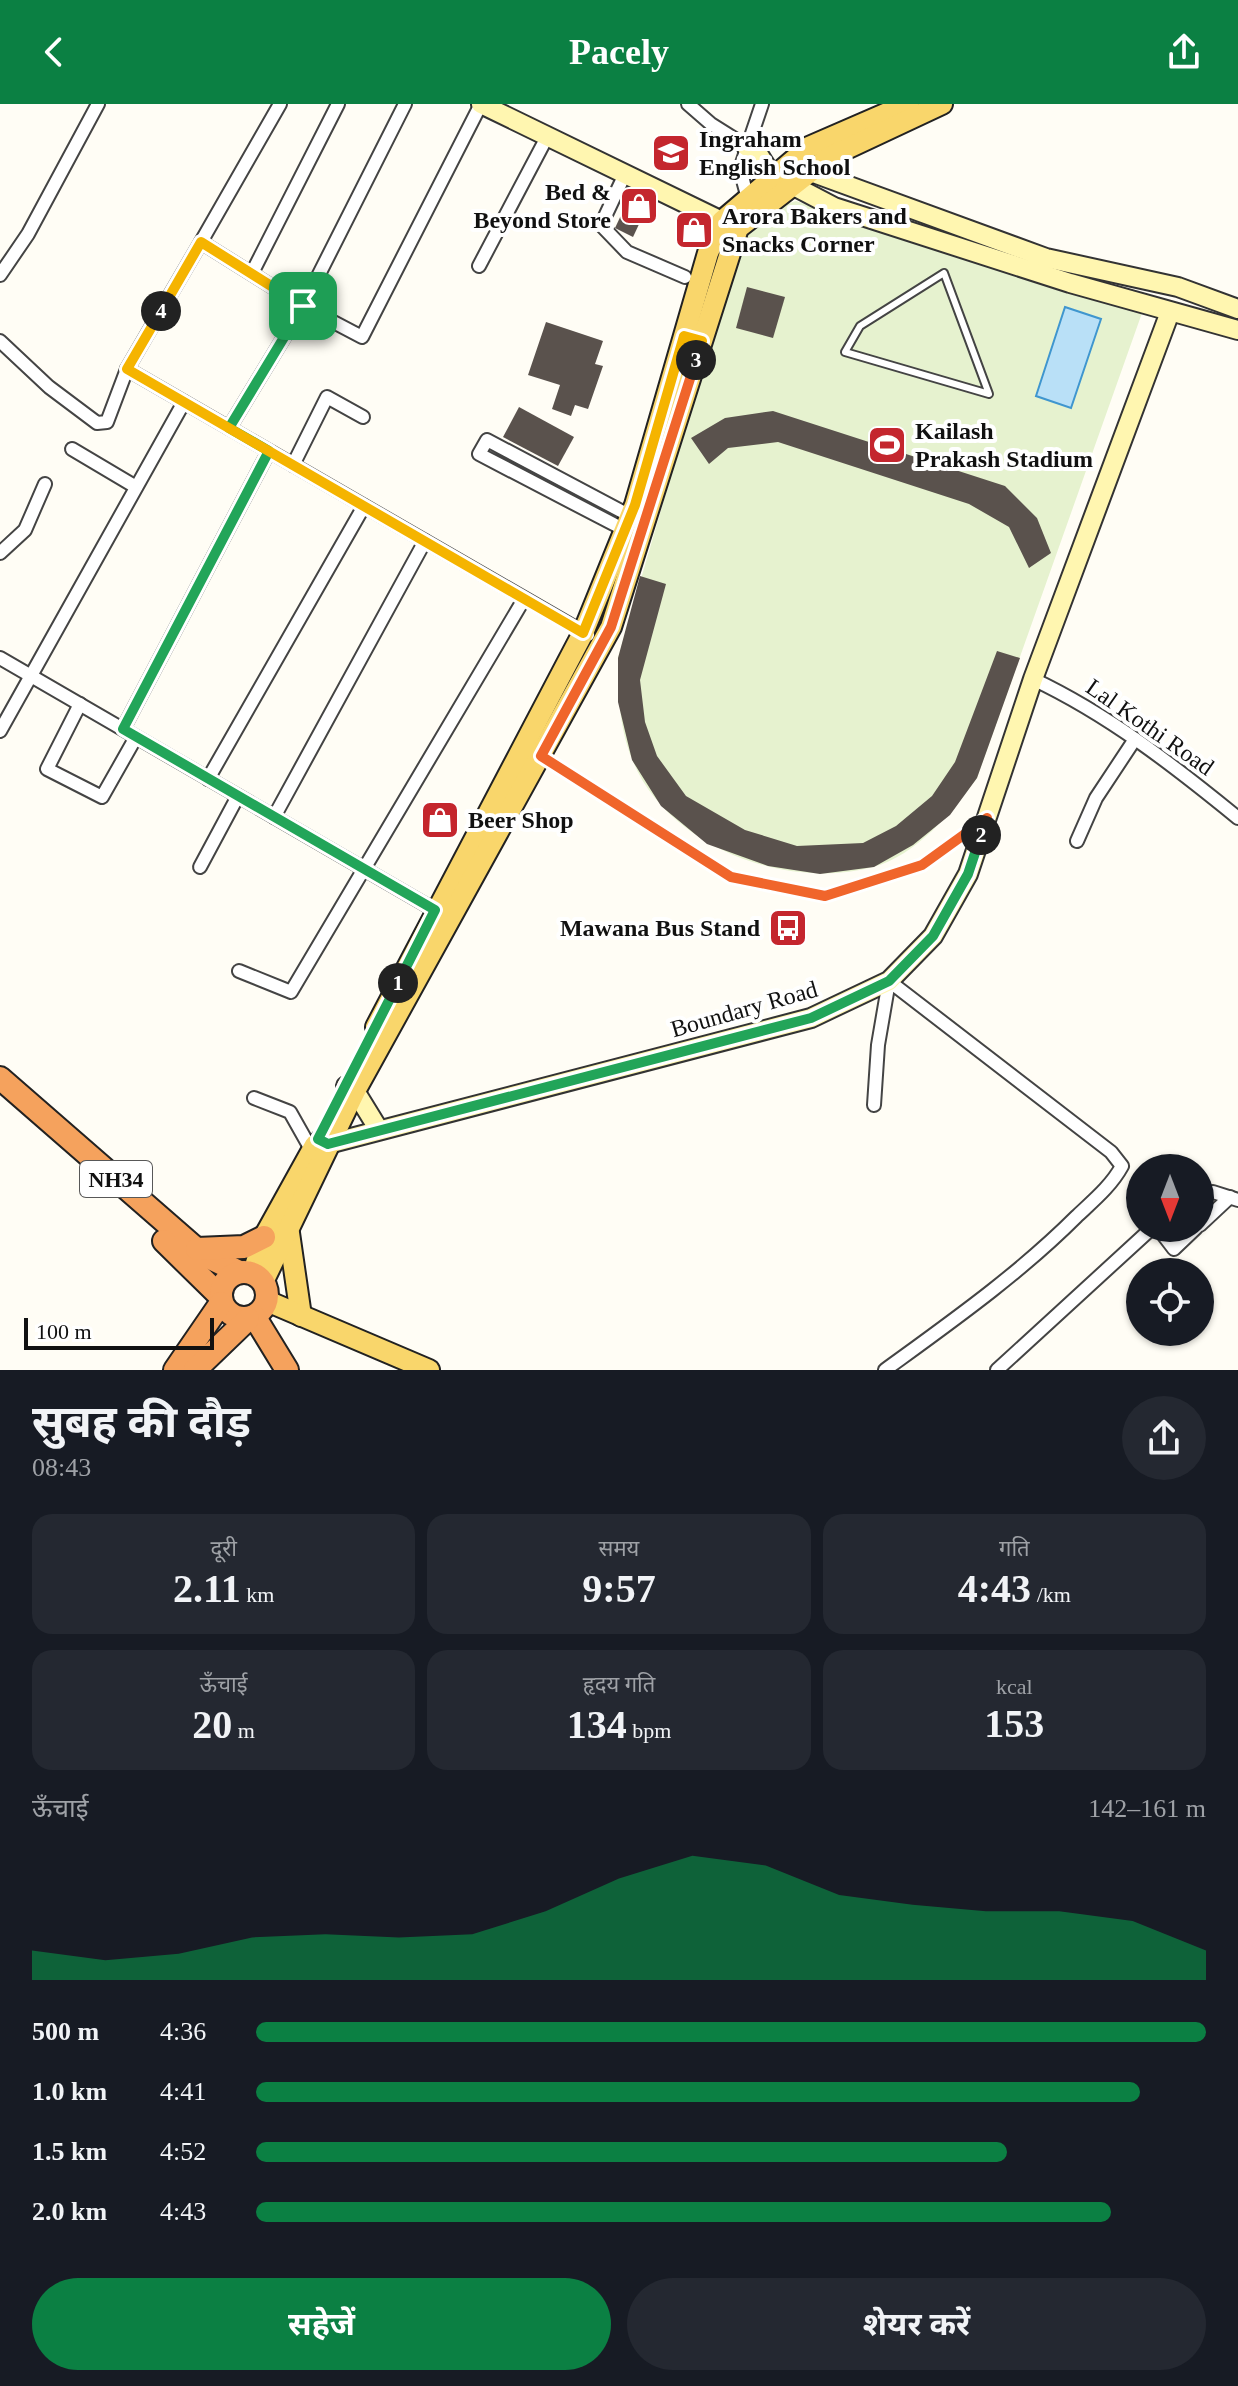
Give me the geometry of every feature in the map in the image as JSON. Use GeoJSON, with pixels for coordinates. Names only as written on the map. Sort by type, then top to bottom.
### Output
{"type":"FeatureCollection","features":[{"type":"Feature","properties":{"kind":"highway","name":"NH34"},"geometry":{"type":"LineString","coordinates":[[0,1084],[95,1170],[220,1300]]}},
{"type":"Feature","properties":{"kind":"highway","name":"NH34"},"geometry":{"type":"LineString","coordinates":[[95,1170],[254,1294]]}},
{"type":"Feature","properties":{"kind":"highway"},"geometry":{"type":"LineString","coordinates":[[197,1249],[244,1247],[264,1237]]}},
{"type":"Feature","properties":{"kind":"highway"},"geometry":{"type":"LineString","coordinates":[[175,1370],[220,1300],[223,1283],[254,1294],[287,1370]]}},
{"type":"Feature","properties":{"kind":"highway"},"geometry":{"type":"LineString","coordinates":[[220,1300],[229,1314],[254,1294]]}},
{"type":"Feature","properties":{"kind":"highway"},"geometry":{"type":"LineString","coordinates":[[195,1370],[254,1294]]}},
{"type":"Feature","properties":{"kind":"main road"},"geometry":{"type":"LineString","coordinates":[[730,225],[786,175],[809,147],[908,104]]}},
{"type":"Feature","properties":{"kind":"main road"},"geometry":{"type":"LineString","coordinates":[[443,915],[541,756],[604,641],[634,523],[693,338],[708,253],[748,199],[786,175],[810,172],[829,157],[942,104]]}},
{"type":"Feature","properties":{"kind":"main road"},"geometry":{"type":"LineString","coordinates":[[254,1294],[264,1237],[320,1144],[443,915],[523,745],[583,633],[634,523]]}},
{"type":"Feature","properties":{"kind":"main road"},"geometry":{"type":"LineString","coordinates":[[254,1294],[289,1233],[320,1144]]}},
{"type":"Feature","properties":{"kind":"main road"},"geometry":{"type":"LineString","coordinates":[[289,1233],[301,1316]]}},
{"type":"Feature","properties":{"kind":"main road"},"geometry":{"type":"LineString","coordinates":[[254,1294],[429,1370]]}},
{"type":"Feature","properties":{"kind":"street"},"geometry":{"type":"LineString","coordinates":[[0,275],[28,234],[98,104]]}},
{"type":"Feature","properties":{"kind":"street"},"geometry":{"type":"LineString","coordinates":[[0,341],[49,387],[97,423],[107,422],[127,369],[280,104]]}},
{"type":"Feature","properties":{"kind":"street"},"geometry":{"type":"LineString","coordinates":[[252,273],[338,104]]}},
{"type":"Feature","properties":{"kind":"street"},"geometry":{"type":"LineString","coordinates":[[229,428],[303,306],[405,104]]}},
{"type":"Feature","properties":{"kind":"street"},"geometry":{"type":"LineString","coordinates":[[201,242],[303,306],[362,337],[412,233],[481,104],[730,225]]}},
{"type":"Feature","properties":{"kind":"street"},"geometry":{"type":"LineString","coordinates":[[688,104],[711,124],[834,207],[1170,312],[1238,330]]}},
{"type":"Feature","properties":{"kind":"street"},"geometry":{"type":"LineString","coordinates":[[748,199],[740,169],[753,151],[762,104]]}},
{"type":"Feature","properties":{"kind":"street"},"geometry":{"type":"LineString","coordinates":[[479,266],[547,137]]}},
{"type":"Feature","properties":{"kind":"street"},"geometry":{"type":"LineString","coordinates":[[810,172],[1046,258],[1178,287],[1238,309]]}},
{"type":"Feature","properties":{"kind":"street"},"geometry":{"type":"LineString","coordinates":[[625,174],[601,225],[627,252],[685,277]]}},
{"type":"Feature","properties":{"kind":"street","name":"Boundary Road"},"geometry":{"type":"LineString","coordinates":[[320,1144],[811,1018],[889,981],[933,936],[968,874],[1033,679],[1170,312]]}},
{"type":"Feature","properties":{"kind":"street"},"geometry":{"type":"LineString","coordinates":[[127,369],[583,633],[604,641]]}},
{"type":"Feature","properties":{"kind":"street"},"geometry":{"type":"LineString","coordinates":[[293,465],[327,397],[363,417]]}},
{"type":"Feature","properties":{"kind":"street"},"geometry":{"type":"LineString","coordinates":[[0,731],[184,402]]}},
{"type":"Feature","properties":{"kind":"street"},"geometry":{"type":"LineString","coordinates":[[487,440],[634,523],[479,454],[487,440]]}},
{"type":"Feature","properties":{"kind":"street"},"geometry":{"type":"LineString","coordinates":[[72,449],[136,487]]}},
{"type":"Feature","properties":{"kind":"street"},"geometry":{"type":"LineString","coordinates":[[123,729],[269,451]]}},
{"type":"Feature","properties":{"kind":"street"},"geometry":{"type":"LineString","coordinates":[[0,553],[25,530],[45,484]]}},
{"type":"Feature","properties":{"kind":"street"},"geometry":{"type":"LineString","coordinates":[[208,779],[364,506]]}},
{"type":"Feature","properties":{"kind":"street"},"geometry":{"type":"LineString","coordinates":[[274,817],[425,541]]}},
{"type":"Feature","properties":{"kind":"street"},"geometry":{"type":"LineString","coordinates":[[239,971],[291,992],[524,599]]}},
{"type":"Feature","properties":{"kind":"street"},"geometry":{"type":"LineString","coordinates":[[0,658],[443,915]]}},
{"type":"Feature","properties":{"kind":"street","name":"Lal Kothi Road"},"geometry":{"type":"LineString","coordinates":[[1033,679],[1078,701],[1135,739],[1238,818]]}},
{"type":"Feature","properties":{"kind":"street"},"geometry":{"type":"LineString","coordinates":[[80,704],[47,769],[102,797],[136,737]]}},
{"type":"Feature","properties":{"kind":"street"},"geometry":{"type":"LineString","coordinates":[[1077,841],[1096,798],[1135,739]]}},
{"type":"Feature","properties":{"kind":"street"},"geometry":{"type":"LineString","coordinates":[[200,867],[238,796]]}},
{"type":"Feature","properties":{"kind":"street"},"geometry":{"type":"LineString","coordinates":[[874,1105],[878,1045],[889,981],[1111,1152],[1122,1166],[1114,1181],[1000,1285],[885,1370]]}},
{"type":"Feature","properties":{"kind":"street"},"geometry":{"type":"LineString","coordinates":[[350,1088],[379,1130]]}},
{"type":"Feature","properties":{"kind":"street"},"geometry":{"type":"LineString","coordinates":[[254,1098],[290,1112],[320,1144]]}},
{"type":"Feature","properties":{"kind":"street"},"geometry":{"type":"LineString","coordinates":[[1214,1192],[1234,1199]]}},
{"type":"Feature","properties":{"kind":"street"},"geometry":{"type":"LineString","coordinates":[[1214,1214],[1234,1199]]}},
{"type":"Feature","properties":{"kind":"street"},"geometry":{"type":"LineString","coordinates":[[997,1370],[1137,1242]]}},
{"type":"Feature","properties":{"kind":"lane"},"geometry":{"type":"LineString","coordinates":[[944,273],[954,300],[989,394],[845,352],[860,326],[944,273]]}},
{"type":"Feature","properties":{"kind":"lane"},"geometry":{"type":"LineString","coordinates":[[523,745],[731,877],[825,896],[922,865],[987,818]]}},
{"type":"Feature","properties":{"kind":"green space","name":"Kailash Prakash Stadium"},"geometry":{"type":"Polygon","coordinates":[[[796,201],[1142,313],[977,778],[932,831],[904,853],[873,867],[839,873],[803,872],[767,866],[733,855],[700,838],[672,816],[649,790],[632,759],[624,734],[619,696],[618,658],[740,238],[760,212],[796,201]]]}},
{"type":"Feature","properties":{"kind":"water"},"geometry":{"type":"Polygon","coordinates":[[[1065,307],[1101,319],[1071,408],[1036,396],[1065,307]]]}},
{"type":"Feature","properties":{"kind":"building"},"geometry":{"type":"Polygon","coordinates":[[[631,194],[649,203],[633,237],[615,228],[631,194]]]}},
{"type":"Feature","properties":{"kind":"building"},"geometry":{"type":"Polygon","coordinates":[[[690,226],[707,233],[701,246],[684,239],[690,226]]]}},
{"type":"Feature","properties":{"kind":"building"},"geometry":{"type":"Polygon","coordinates":[[[747,287],[785,297],[773,338],[736,328],[747,287]]]}},
{"type":"Feature","properties":{"kind":"building"},"geometry":{"type":"Polygon","coordinates":[[[546,322],[603,341],[595,364],[603,366],[588,409],[575,405],[571,416],[552,409],[560,385],[528,375],[546,322]]]}},
{"type":"Feature","properties":{"kind":"building"},"geometry":{"type":"Polygon","coordinates":[[[519,407],[574,437],[558,466],[503,437],[519,407]]]}},
{"type":"Feature","properties":{"kind":"building"},"geometry":{"type":"Polygon","coordinates":[[[773,411],[1005,486],[1037,518],[1051,553],[1029,568],[1009,527],[969,504],[778,442],[728,448],[709,464],[691,438],[725,418],[773,411]]]}},
{"type":"Feature","properties":{"kind":"building"},"geometry":{"type":"Polygon","coordinates":[[[640,576],[666,584],[640,680],[645,722],[657,756],[686,796],[745,830],[797,846],[863,843],[896,826],[932,796],[955,762],[997,651],[1020,658],[977,778],[950,815],[913,845],[874,867],[820,874],[768,866],[707,844],[661,806],[632,760],[618,702],[618,658],[640,576]]]}},
{"type":"Feature","properties":{"kind":"place","name":"Ingraham English School"},"geometry":{"type":"Point","coordinates":[671,153]}},
{"type":"Feature","properties":{"kind":"place","name":"Bed & Beyond Store"},"geometry":{"type":"Point","coordinates":[639,206]}},
{"type":"Feature","properties":{"kind":"place","name":"Arora Bakers and Snacks Corner"},"geometry":{"type":"Point","coordinates":[694,230]}},
{"type":"Feature","properties":{"kind":"place","name":"Kailash Prakash Stadium"},"geometry":{"type":"Point","coordinates":[887,445]}},
{"type":"Feature","properties":{"kind":"place","name":"Beer Shop"},"geometry":{"type":"Point","coordinates":[440,820]}},
{"type":"Feature","properties":{"kind":"place","name":"Mawana Bus Stand"},"geometry":{"type":"Point","coordinates":[788,928]}},
{"type":"Feature","properties":{"kind":"route"},"geometry":{"type":"LineString","coordinates":[[303,306],[201,242],[127,369],[184,402],[269,451],[583,633],[635,505],[684,336],[702,341],[611,627],[541,756],[731,877],[825,896],[922,865],[987,818],[968,874],[933,936],[889,981],[811,1018],[328,1144],[318,1139],[435,910],[123,729],[269,451],[229,428],[303,306]]}}]}
